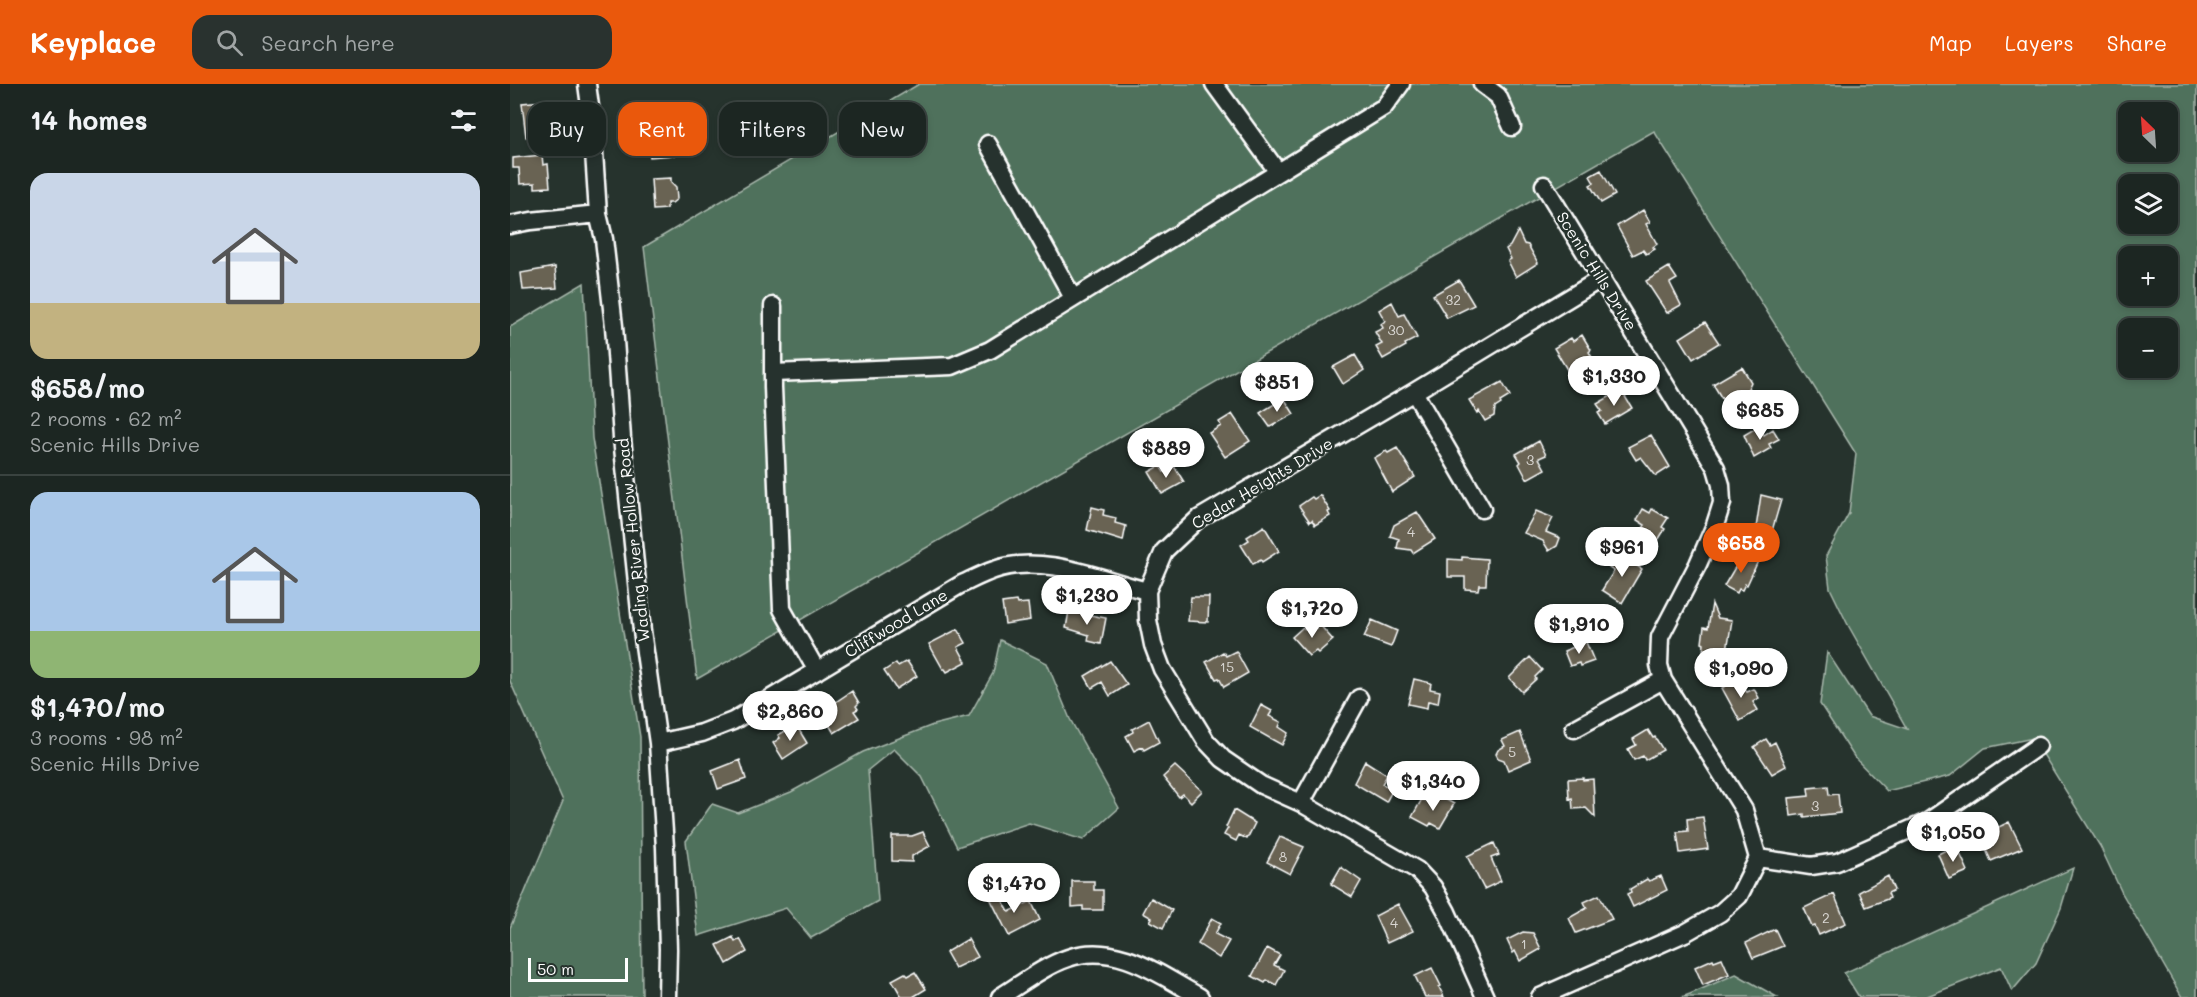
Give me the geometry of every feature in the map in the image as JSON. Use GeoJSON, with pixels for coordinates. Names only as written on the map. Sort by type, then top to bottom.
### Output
{"type":"FeatureCollection","features":[{"type":"Feature","properties":{"kind":"street","name":"Wading River Hollow Road"},"geometry":{"type":"LineString","coordinates":[[587,84],[592,121],[598,214],[604,239],[614,326],[622,438],[642,631],[658,743],[665,848],[667,997]]}},
{"type":"Feature","properties":{"kind":"street"},"geometry":{"type":"LineString","coordinates":[[1214,84],[1278,172]]}},
{"type":"Feature","properties":{"kind":"street"},"geometry":{"type":"LineString","coordinates":[[773,373],[951,366],[990,350],[1384,107],[1401,84]]}},
{"type":"Feature","properties":{"kind":"street"},"geometry":{"type":"LineString","coordinates":[[1482,84],[1498,96],[1512,127]]}},
{"type":"Feature","properties":{"kind":"street"},"geometry":{"type":"LineString","coordinates":[[988,144],[1073,298]]}},
{"type":"Feature","properties":{"kind":"street","name":"Scenic Hills Drive"},"geometry":{"type":"LineString","coordinates":[[1544,185],[1716,468],[1721,485],[1722,503],[1698,564],[1660,637],[1659,665],[1663,680],[1744,810],[1758,858]]}},
{"type":"Feature","properties":{"kind":"street"},"geometry":{"type":"LineString","coordinates":[[510,225],[598,214]]}},
{"type":"Feature","properties":{"kind":"street","name":"Cedar Heights Drive"},"geometry":{"type":"LineString","coordinates":[[1485,997],[1447,912],[1433,887],[1417,870],[1300,803],[1261,785],[1223,759],[1206,741],[1162,669],[1152,645],[1147,591],[1164,551],[1198,519],[1602,278]]}},
{"type":"Feature","properties":{"kind":"street"},"geometry":{"type":"LineString","coordinates":[[773,306],[773,373],[782,609],[817,671]]}},
{"type":"Feature","properties":{"kind":"street"},"geometry":{"type":"LineString","coordinates":[[1414,392],[1482,509]]}},
{"type":"Feature","properties":{"kind":"street","name":"Cliffwood Lane"},"geometry":{"type":"LineString","coordinates":[[658,743],[702,733],[733,721],[960,585],[994,569],[1033,564],[1068,569],[1147,591]]}},
{"type":"Feature","properties":{"kind":"street"},"geometry":{"type":"LineString","coordinates":[[1574,729],[1663,680]]}},
{"type":"Feature","properties":{"kind":"street"},"geometry":{"type":"LineString","coordinates":[[1300,803],[1359,699]]}},
{"type":"Feature","properties":{"kind":"street"},"geometry":{"type":"LineString","coordinates":[[1540,997],[1685,933],[1720,913],[1739,896],[1758,858],[1811,866],[1837,862],[1929,821],[2038,746]]}},
{"type":"Feature","properties":{"kind":"street"},"geometry":{"type":"LineString","coordinates":[[1000,997],[1068,958],[1090,954],[1110,954],[1130,958],[1200,997]]}},
{"type":"Feature","properties":{"kind":"green space"},"geometry":{"type":"Polygon","coordinates":[[[919,84],[2197,84],[2197,997],[2182,997],[2122,893],[2100,846],[2033,738],[1985,748],[1950,776],[1887,791],[1855,758],[1820,704],[1827,652],[1869,716],[1907,729],[1848,625],[1830,588],[1826,556],[1849,513],[1856,454],[1654,131],[697,679],[644,247],[798,156],[827,156],[827,139],[839,131],[839,156],[926,156],[926,102],[889,102],[919,84]]]}},
{"type":"Feature","properties":{"kind":"green space"},"geometry":{"type":"Polygon","coordinates":[[[584,283],[592,438],[640,737],[642,997],[510,997],[510,928],[563,801],[510,681],[510,327],[584,283]]]}},
{"type":"Feature","properties":{"kind":"green space"},"geometry":{"type":"Polygon","coordinates":[[[1000,640],[1047,663],[1070,719],[1119,808],[1083,840],[1029,823],[957,847],[922,777],[894,749],[868,770],[878,901],[811,938],[786,908],[698,936],[686,841],[712,804],[738,813],[791,792],[863,752],[933,725],[969,716],[993,673],[1000,640]]]}},
{"type":"Feature","properties":{"kind":"green space"},"geometry":{"type":"Polygon","coordinates":[[[2073,868],[2061,908],[2036,963],[2012,991],[2001,967],[1925,997],[1859,997],[1844,973],[2073,868]]]}},
{"type":"Feature","properties":{"kind":"green space"},"geometry":{"type":"Polygon","coordinates":[[[1736,974],[1777,997],[1682,997],[1690,994],[1736,974]]]}},
{"type":"Feature","properties":{"kind":"building"},"geometry":{"type":"Polygon","coordinates":[[[528,102],[528,137],[526,137],[522,103],[528,102]]]}},
{"type":"Feature","properties":{"kind":"building"},"geometry":{"type":"Polygon","coordinates":[[[542,156],[543,165],[548,164],[550,187],[535,188],[535,183],[520,184],[519,168],[513,168],[513,158],[542,156]]]}},
{"type":"Feature","properties":{"kind":"building"},"geometry":{"type":"Polygon","coordinates":[[[1601,170],[1615,195],[1601,203],[1590,185],[1594,183],[1590,176],[1601,170]]]}},
{"type":"Feature","properties":{"kind":"building"},"geometry":{"type":"Polygon","coordinates":[[[671,178],[671,182],[676,187],[677,199],[672,203],[667,203],[667,209],[653,210],[651,179],[671,178]]]}},
{"type":"Feature","properties":{"kind":"building"},"geometry":{"type":"Polygon","coordinates":[[[1643,210],[1650,222],[1646,224],[1657,244],[1653,247],[1655,249],[1646,254],[1643,250],[1633,255],[1617,226],[1643,210]]]}},
{"type":"Feature","properties":{"kind":"building"},"geometry":{"type":"Polygon","coordinates":[[[1518,231],[1524,244],[1528,245],[1538,263],[1516,277],[1508,261],[1511,259],[1506,249],[1518,231]]]}},
{"type":"Feature","properties":{"kind":"building"},"geometry":{"type":"Polygon","coordinates":[[[555,267],[557,288],[523,290],[521,273],[555,267]]]}},
{"type":"Feature","properties":{"kind":"building"},"geometry":{"type":"Polygon","coordinates":[[[1669,267],[1677,279],[1670,283],[1681,305],[1667,313],[1646,281],[1669,267]]]}},
{"type":"Feature","properties":{"kind":"building"},"geometry":{"type":"Polygon","coordinates":[[[1459,280],[1474,305],[1447,318],[1433,295],[1459,280]]]}},
{"type":"Feature","properties":{"kind":"building"},"geometry":{"type":"Polygon","coordinates":[[[1392,302],[1399,316],[1404,314],[1417,338],[1383,359],[1376,347],[1382,344],[1375,332],[1383,328],[1381,324],[1385,321],[1379,310],[1392,302]]]}},
{"type":"Feature","properties":{"kind":"building"},"geometry":{"type":"Polygon","coordinates":[[[1705,322],[1719,343],[1693,359],[1680,338],[1705,322]]]}},
{"type":"Feature","properties":{"kind":"building"},"geometry":{"type":"Polygon","coordinates":[[[1582,335],[1591,350],[1589,352],[1594,361],[1571,376],[1554,348],[1571,338],[1573,341],[1582,335]]]}},
{"type":"Feature","properties":{"kind":"building"},"geometry":{"type":"Polygon","coordinates":[[[1355,355],[1364,370],[1343,384],[1333,367],[1355,355]]]}},
{"type":"Feature","properties":{"kind":"building"},"geometry":{"type":"Polygon","coordinates":[[[1742,367],[1751,382],[1746,393],[1750,400],[1730,412],[1713,384],[1742,367]]]}},
{"type":"Feature","properties":{"kind":"building"},"geometry":{"type":"Polygon","coordinates":[[[1502,382],[1510,396],[1495,408],[1494,416],[1485,421],[1469,400],[1502,382]]]}},
{"type":"Feature","properties":{"kind":"building"},"geometry":{"type":"Polygon","coordinates":[[[1621,390],[1632,408],[1605,424],[1598,413],[1602,411],[1597,404],[1621,390]]]}},
{"type":"Feature","properties":{"kind":"building"},"geometry":{"type":"Polygon","coordinates":[[[1284,398],[1294,414],[1270,427],[1260,413],[1284,398]]]}},
{"type":"Feature","properties":{"kind":"building"},"geometry":{"type":"Polygon","coordinates":[[[1232,414],[1250,441],[1225,457],[1209,433],[1221,426],[1219,422],[1232,414]]]}},
{"type":"Feature","properties":{"kind":"building"},"geometry":{"type":"Polygon","coordinates":[[[1759,426],[1764,435],[1773,429],[1779,439],[1769,444],[1771,448],[1754,458],[1744,435],[1759,426]]]}},
{"type":"Feature","properties":{"kind":"building"},"geometry":{"type":"Polygon","coordinates":[[[1651,435],[1670,467],[1656,476],[1641,457],[1636,460],[1628,447],[1651,435]]]}},
{"type":"Feature","properties":{"kind":"building"},"geometry":{"type":"Polygon","coordinates":[[[1539,441],[1546,455],[1539,458],[1545,469],[1527,479],[1516,454],[1539,441]]]}},
{"type":"Feature","properties":{"kind":"building"},"geometry":{"type":"Polygon","coordinates":[[[1397,448],[1415,477],[1392,492],[1374,458],[1397,448]]]}},
{"type":"Feature","properties":{"kind":"building"},"geometry":{"type":"Polygon","coordinates":[[[1160,466],[1164,472],[1174,466],[1184,482],[1162,494],[1149,472],[1160,466]]]}},
{"type":"Feature","properties":{"kind":"building"},"geometry":{"type":"Polygon","coordinates":[[[1320,495],[1330,511],[1328,512],[1330,516],[1315,525],[1312,520],[1310,522],[1299,506],[1312,497],[1314,499],[1320,495]]]}},
{"type":"Feature","properties":{"kind":"building"},"geometry":{"type":"Polygon","coordinates":[[[1761,495],[1781,500],[1772,531],[1756,528],[1761,495]]]}},
{"type":"Feature","properties":{"kind":"building"},"geometry":{"type":"Polygon","coordinates":[[[1092,507],[1104,510],[1103,515],[1116,518],[1115,523],[1126,526],[1123,541],[1087,530],[1092,507]]]}},
{"type":"Feature","properties":{"kind":"building"},"geometry":{"type":"Polygon","coordinates":[[[1643,509],[1650,513],[1652,509],[1668,518],[1662,527],[1665,529],[1657,542],[1641,532],[1645,525],[1637,520],[1643,509]]]}},
{"type":"Feature","properties":{"kind":"building"},"geometry":{"type":"Polygon","coordinates":[[[1536,511],[1553,518],[1546,532],[1560,538],[1557,546],[1549,551],[1543,541],[1524,533],[1536,511]]]}},
{"type":"Feature","properties":{"kind":"building"},"geometry":{"type":"Polygon","coordinates":[[[1417,512],[1435,539],[1413,553],[1411,550],[1397,548],[1399,539],[1390,536],[1394,525],[1417,512]]]}},
{"type":"Feature","properties":{"kind":"building"},"geometry":{"type":"Polygon","coordinates":[[[1264,526],[1279,551],[1262,562],[1261,560],[1253,564],[1241,545],[1249,540],[1247,537],[1264,526]]]}},
{"type":"Feature","properties":{"kind":"building"},"geometry":{"type":"Polygon","coordinates":[[[1618,554],[1642,569],[1622,603],[1602,590],[1614,571],[1609,568],[1618,554]]]}},
{"type":"Feature","properties":{"kind":"building"},"geometry":{"type":"Polygon","coordinates":[[[1743,554],[1758,561],[1747,585],[1745,584],[1737,593],[1724,586],[1743,554]]]}},
{"type":"Feature","properties":{"kind":"building"},"geometry":{"type":"Polygon","coordinates":[[[1462,557],[1487,559],[1486,585],[1479,585],[1478,590],[1465,589],[1465,577],[1448,577],[1448,559],[1462,560],[1462,557]]]}},
{"type":"Feature","properties":{"kind":"building"},"geometry":{"type":"Polygon","coordinates":[[[1191,597],[1209,597],[1208,622],[1188,621],[1191,597]]]}},
{"type":"Feature","properties":{"kind":"building"},"geometry":{"type":"Polygon","coordinates":[[[1016,601],[1017,604],[1028,603],[1030,620],[1005,624],[1002,603],[1016,601]]]}},
{"type":"Feature","properties":{"kind":"building"},"geometry":{"type":"Polygon","coordinates":[[[1712,604],[1718,618],[1732,620],[1727,650],[1721,649],[1719,656],[1703,653],[1704,627],[1708,628],[1712,604]]]}},
{"type":"Feature","properties":{"kind":"building"},"geometry":{"type":"Polygon","coordinates":[[[1069,611],[1106,618],[1101,644],[1088,641],[1089,635],[1066,628],[1069,611]]]}},
{"type":"Feature","properties":{"kind":"building"},"geometry":{"type":"Polygon","coordinates":[[[1372,620],[1397,631],[1391,647],[1364,637],[1372,620]]]}},
{"type":"Feature","properties":{"kind":"building"},"geometry":{"type":"Polygon","coordinates":[[[1320,625],[1333,640],[1318,653],[1316,651],[1309,656],[1292,637],[1303,627],[1305,629],[1310,626],[1314,630],[1320,625]]]}},
{"type":"Feature","properties":{"kind":"building"},"geometry":{"type":"Polygon","coordinates":[[[958,629],[966,643],[958,647],[966,662],[947,672],[929,644],[958,629]]]}},
{"type":"Feature","properties":{"kind":"building"},"geometry":{"type":"Polygon","coordinates":[[[1586,642],[1594,661],[1580,666],[1579,663],[1570,666],[1564,651],[1586,642]]]}},
{"type":"Feature","properties":{"kind":"building"},"geometry":{"type":"Polygon","coordinates":[[[1236,651],[1248,673],[1224,687],[1219,678],[1216,679],[1206,662],[1223,652],[1226,656],[1236,651]]]}},
{"type":"Feature","properties":{"kind":"building"},"geometry":{"type":"Polygon","coordinates":[[[1530,657],[1542,670],[1522,692],[1509,678],[1530,657]]]}},
{"type":"Feature","properties":{"kind":"building"},"geometry":{"type":"Polygon","coordinates":[[[907,661],[917,676],[896,689],[884,671],[896,663],[898,666],[907,661]]]}},
{"type":"Feature","properties":{"kind":"building"},"geometry":{"type":"Polygon","coordinates":[[[1110,661],[1127,685],[1110,696],[1102,682],[1092,688],[1085,676],[1110,661]]]}},
{"type":"Feature","properties":{"kind":"building"},"geometry":{"type":"Polygon","coordinates":[[[1414,679],[1431,683],[1430,689],[1440,691],[1438,703],[1428,701],[1427,708],[1408,704],[1414,679]]]}},
{"type":"Feature","properties":{"kind":"building"},"geometry":{"type":"Polygon","coordinates":[[[1736,679],[1747,692],[1754,689],[1759,698],[1753,702],[1758,710],[1740,721],[1722,688],[1736,679]]]}},
{"type":"Feature","properties":{"kind":"building"},"geometry":{"type":"Polygon","coordinates":[[[852,691],[859,703],[856,706],[858,709],[854,711],[859,718],[834,733],[821,712],[852,691]]]}},
{"type":"Feature","properties":{"kind":"building"},"geometry":{"type":"Polygon","coordinates":[[[1261,705],[1272,711],[1269,716],[1281,722],[1279,727],[1288,733],[1282,745],[1250,727],[1261,705]]]}},
{"type":"Feature","properties":{"kind":"building"},"geometry":{"type":"Polygon","coordinates":[[[1149,720],[1159,742],[1144,750],[1142,747],[1134,751],[1126,736],[1133,732],[1132,729],[1149,720]]]}},
{"type":"Feature","properties":{"kind":"building"},"geometry":{"type":"Polygon","coordinates":[[[796,725],[807,743],[783,759],[773,743],[780,738],[778,735],[796,725]]]}},
{"type":"Feature","properties":{"kind":"building"},"geometry":{"type":"Polygon","coordinates":[[[1648,730],[1663,750],[1645,760],[1643,756],[1634,760],[1628,749],[1636,745],[1633,739],[1648,730]]]}},
{"type":"Feature","properties":{"kind":"building"},"geometry":{"type":"Polygon","coordinates":[[[1520,732],[1531,760],[1508,770],[1504,760],[1498,758],[1496,754],[1505,746],[1502,740],[1520,732]]]}},
{"type":"Feature","properties":{"kind":"building"},"geometry":{"type":"Polygon","coordinates":[[[1766,739],[1770,745],[1775,742],[1786,766],[1772,774],[1754,747],[1766,739]]]}},
{"type":"Feature","properties":{"kind":"building"},"geometry":{"type":"Polygon","coordinates":[[[740,760],[746,779],[718,789],[712,771],[740,760]]]}},
{"type":"Feature","properties":{"kind":"building"},"geometry":{"type":"Polygon","coordinates":[[[1365,761],[1387,775],[1382,784],[1393,789],[1386,802],[1354,783],[1365,761]]]}},
{"type":"Feature","properties":{"kind":"building"},"geometry":{"type":"Polygon","coordinates":[[[1175,766],[1202,791],[1191,802],[1183,794],[1179,797],[1163,777],[1175,766]]]}},
{"type":"Feature","properties":{"kind":"building"},"geometry":{"type":"Polygon","coordinates":[[[1583,778],[1583,780],[1593,779],[1595,817],[1586,808],[1573,809],[1572,798],[1569,799],[1568,779],[1583,778]]]}},
{"type":"Feature","properties":{"kind":"building"},"geometry":{"type":"Polygon","coordinates":[[[1828,786],[1829,795],[1838,794],[1840,813],[1791,816],[1789,798],[1809,796],[1808,788],[1828,786]]]}},
{"type":"Feature","properties":{"kind":"building"},"geometry":{"type":"Polygon","coordinates":[[[1438,795],[1454,804],[1440,828],[1431,823],[1429,826],[1412,817],[1422,799],[1433,805],[1438,795]]]}},
{"type":"Feature","properties":{"kind":"building"},"geometry":{"type":"Polygon","coordinates":[[[1234,810],[1255,823],[1247,839],[1239,835],[1236,841],[1224,835],[1234,810]]]}},
{"type":"Feature","properties":{"kind":"building"},"geometry":{"type":"Polygon","coordinates":[[[1703,817],[1708,849],[1680,853],[1677,832],[1688,831],[1687,819],[1703,817]]]}},
{"type":"Feature","properties":{"kind":"building"},"geometry":{"type":"Polygon","coordinates":[[[2009,822],[2022,848],[1991,861],[1980,836],[2009,822]]]}},
{"type":"Feature","properties":{"kind":"building"},"geometry":{"type":"Polygon","coordinates":[[[923,832],[930,846],[912,856],[912,862],[892,861],[892,836],[912,836],[923,832]]]}},
{"type":"Feature","properties":{"kind":"building"},"geometry":{"type":"Polygon","coordinates":[[[1280,837],[1304,847],[1290,874],[1267,862],[1280,837]]]}},
{"type":"Feature","properties":{"kind":"building"},"geometry":{"type":"Polygon","coordinates":[[[1494,843],[1499,855],[1491,858],[1501,881],[1484,889],[1467,856],[1494,843]]]}},
{"type":"Feature","properties":{"kind":"building"},"geometry":{"type":"Polygon","coordinates":[[[1948,849],[1950,853],[1958,849],[1968,871],[1949,879],[1938,854],[1948,849]]]}},
{"type":"Feature","properties":{"kind":"building"},"geometry":{"type":"Polygon","coordinates":[[[1341,867],[1361,881],[1352,897],[1331,884],[1341,867]]]}},
{"type":"Feature","properties":{"kind":"building"},"geometry":{"type":"Polygon","coordinates":[[[1661,876],[1667,890],[1633,907],[1627,894],[1631,892],[1630,889],[1647,879],[1649,881],[1661,876]]]}},
{"type":"Feature","properties":{"kind":"building"},"geometry":{"type":"Polygon","coordinates":[[[1888,876],[1894,890],[1888,893],[1890,898],[1866,907],[1859,892],[1888,876]]]}},
{"type":"Feature","properties":{"kind":"building"},"geometry":{"type":"Polygon","coordinates":[[[1072,881],[1094,881],[1094,890],[1103,890],[1103,910],[1083,910],[1083,906],[1072,907],[1072,881]]]}},
{"type":"Feature","properties":{"kind":"building"},"geometry":{"type":"Polygon","coordinates":[[[996,887],[1009,912],[1031,901],[1040,920],[1009,936],[987,892],[996,887]]]}},
{"type":"Feature","properties":{"kind":"building"},"geometry":{"type":"Polygon","coordinates":[[[1834,894],[1846,923],[1819,935],[1815,926],[1812,927],[1804,908],[1834,894]]]}},
{"type":"Feature","properties":{"kind":"building"},"geometry":{"type":"Polygon","coordinates":[[[1599,895],[1612,919],[1576,933],[1569,918],[1587,908],[1584,902],[1599,895]]]}},
{"type":"Feature","properties":{"kind":"building"},"geometry":{"type":"Polygon","coordinates":[[[1151,898],[1172,910],[1163,928],[1150,921],[1152,918],[1143,913],[1151,898]]]}},
{"type":"Feature","properties":{"kind":"building"},"geometry":{"type":"Polygon","coordinates":[[[1398,904],[1413,931],[1387,943],[1375,916],[1398,904]]]}},
{"type":"Feature","properties":{"kind":"building"},"geometry":{"type":"Polygon","coordinates":[[[1212,918],[1221,923],[1215,934],[1229,941],[1219,958],[1198,944],[1212,918]]]}},
{"type":"Feature","properties":{"kind":"building"},"geometry":{"type":"Polygon","coordinates":[[[1775,929],[1783,946],[1753,958],[1746,943],[1775,929]]]}},
{"type":"Feature","properties":{"kind":"building"},"geometry":{"type":"Polygon","coordinates":[[[1523,932],[1533,933],[1541,949],[1520,961],[1507,940],[1523,932]]]}},
{"type":"Feature","properties":{"kind":"building"},"geometry":{"type":"Polygon","coordinates":[[[733,937],[735,942],[740,939],[747,952],[727,964],[717,945],[733,937]]]}},
{"type":"Feature","properties":{"kind":"building"},"geometry":{"type":"Polygon","coordinates":[[[968,939],[978,957],[955,968],[946,952],[968,939]]]}},
{"type":"Feature","properties":{"kind":"building"},"geometry":{"type":"Polygon","coordinates":[[[1267,948],[1280,955],[1274,965],[1284,970],[1276,985],[1267,980],[1265,983],[1252,976],[1267,948]]]}},
{"type":"Feature","properties":{"kind":"building"},"geometry":{"type":"Polygon","coordinates":[[[1722,958],[1729,974],[1703,985],[1695,967],[1713,959],[1714,961],[1722,958]]]}},
{"type":"Feature","properties":{"kind":"building"},"geometry":{"type":"Polygon","coordinates":[[[1432,968],[1444,997],[1425,997],[1415,976],[1432,968]]]}},
{"type":"Feature","properties":{"kind":"building"},"geometry":{"type":"Polygon","coordinates":[[[915,972],[926,989],[913,997],[902,997],[892,980],[905,973],[908,976],[915,972]]]}}]}
